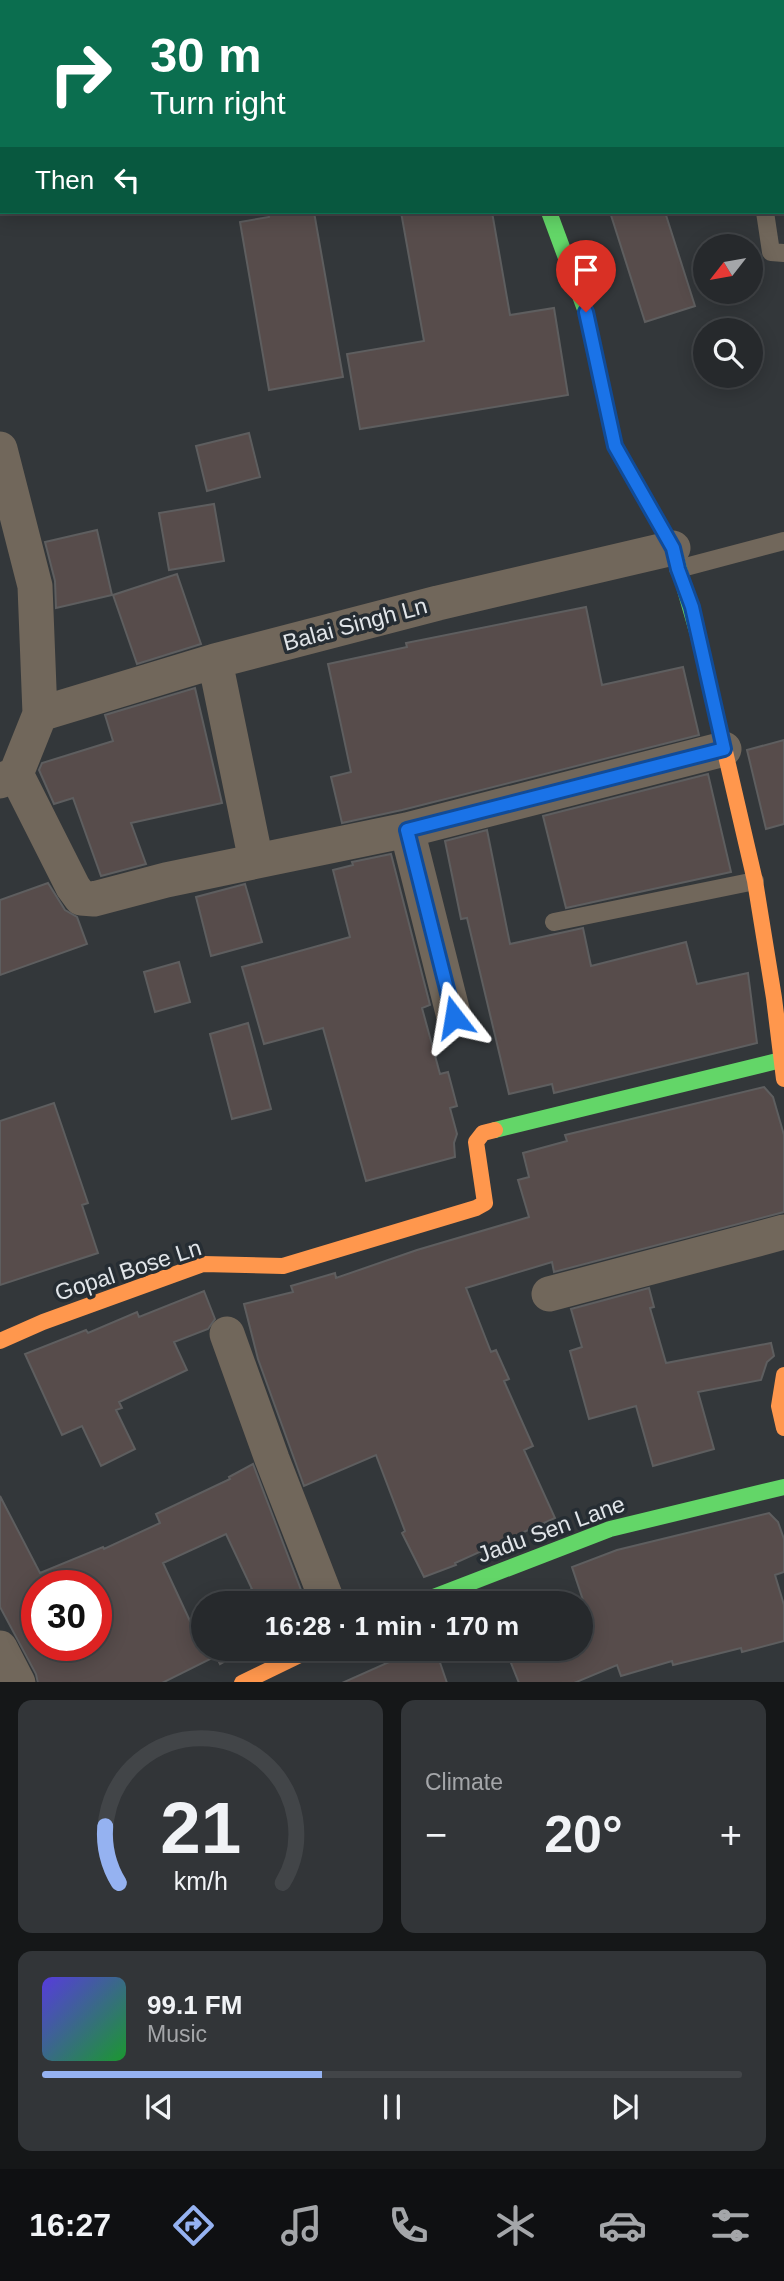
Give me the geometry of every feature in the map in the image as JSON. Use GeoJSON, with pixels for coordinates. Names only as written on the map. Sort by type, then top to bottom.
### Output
{"type":"FeatureCollection","features":[{"type":"Feature","properties":{"kind":"street"},"geometry":{"type":"LineString","coordinates":[[550,214],[586,312],[615,446],[676,559],[692,607],[779,997],[784,1079]]}},
{"type":"Feature","properties":{"kind":"street"},"geometry":{"type":"LineString","coordinates":[[0,449],[10,540],[36,586],[40,714],[8,778],[81,898],[94,899],[166,880],[407,830],[724,749]]}},
{"type":"Feature","properties":{"kind":"street","name":"Balai Singh Ln"},"geometry":{"type":"LineString","coordinates":[[40,714],[215,661],[438,603],[676,559]]}},
{"type":"Feature","properties":{"kind":"street"},"geometry":{"type":"LineString","coordinates":[[215,661],[256,861]]}},
{"type":"Feature","properties":{"kind":"street"},"geometry":{"type":"LineString","coordinates":[[407,830],[454,1017]]}},
{"type":"Feature","properties":{"kind":"street","name":"Gopal Bose Ln"},"geometry":{"type":"LineString","coordinates":[[0,1341],[43,1322],[203,1265],[284,1266],[476,1208],[485,1203],[486,1190],[476,1156],[475,1142],[483,1133],[781,1060]]}},
{"type":"Feature","properties":{"kind":"street"},"geometry":{"type":"LineString","coordinates":[[549,1294],[784,1232]]}},
{"type":"Feature","properties":{"kind":"street"},"geometry":{"type":"LineString","coordinates":[[227,1334],[323,1591]]}},
{"type":"Feature","properties":{"kind":"street"},"geometry":{"type":"LineString","coordinates":[[784,1375],[781,1405],[784,1427]]}},
{"type":"Feature","properties":{"kind":"street","name":"Jadu Sen Lane"},"geometry":{"type":"LineString","coordinates":[[449,1591],[610,1529],[784,1487]]}},
{"type":"Feature","properties":{"kind":"street"},"geometry":{"type":"LineString","coordinates":[[0,1648],[18,1682]]}},
{"type":"Feature","properties":{"kind":"street"},"geometry":{"type":"LineString","coordinates":[[242,1682],[300,1664]]}},
{"type":"Feature","properties":{"kind":"lane"},"geometry":{"type":"LineString","coordinates":[[765,214],[771,252],[784,253]]}},
{"type":"Feature","properties":{"kind":"lane"},"geometry":{"type":"LineString","coordinates":[[676,559],[784,541]]}},
{"type":"Feature","properties":{"kind":"lane"},"geometry":{"type":"LineString","coordinates":[[554,922],[755,881]]}},
{"type":"Feature","properties":{"kind":"building"},"geometry":{"type":"Polygon","coordinates":[[[268,214],[314,214],[343,377],[269,390],[240,222],[269,217],[268,214]]]}},
{"type":"Feature","properties":{"kind":"building"},"geometry":{"type":"Polygon","coordinates":[[[401,214],[492,214],[510,315],[554,308],[568,395],[360,429],[347,354],[424,341],[401,214]]]}},
{"type":"Feature","properties":{"kind":"building"},"geometry":{"type":"Polygon","coordinates":[[[611,214],[666,214],[695,306],[645,322],[611,214]]]}},
{"type":"Feature","properties":{"kind":"building"},"geometry":{"type":"Polygon","coordinates":[[[249,433],[260,477],[207,491],[196,446],[249,433]]]}},
{"type":"Feature","properties":{"kind":"building"},"geometry":{"type":"Polygon","coordinates":[[[214,504],[224,561],[169,570],[159,513],[214,504]]]}},
{"type":"Feature","properties":{"kind":"building"},"geometry":{"type":"Polygon","coordinates":[[[97,530],[112,595],[56,608],[55,581],[45,542],[97,530]]]}},
{"type":"Feature","properties":{"kind":"building"},"geometry":{"type":"Polygon","coordinates":[[[177,574],[201,644],[137,664],[113,595],[177,574]]]}},
{"type":"Feature","properties":{"kind":"building"},"geometry":{"type":"Polygon","coordinates":[[[586,607],[602,685],[683,667],[699,735],[342,823],[331,777],[351,772],[328,664],[407,647],[406,643],[586,607]]]}},
{"type":"Feature","properties":{"kind":"building"},"geometry":{"type":"Polygon","coordinates":[[[195,688],[222,803],[131,823],[146,864],[101,876],[73,798],[54,804],[39,770],[42,763],[113,741],[105,715],[195,688]]]}},
{"type":"Feature","properties":{"kind":"building"},"geometry":{"type":"Polygon","coordinates":[[[784,740],[784,824],[766,829],[747,750],[784,740]]]}},
{"type":"Feature","properties":{"kind":"building"},"geometry":{"type":"Polygon","coordinates":[[[708,774],[731,872],[566,908],[543,816],[708,774]]]}},
{"type":"Feature","properties":{"kind":"building"},"geometry":{"type":"Polygon","coordinates":[[[487,830],[510,944],[583,928],[591,966],[686,942],[697,984],[748,973],[757,1043],[554,1093],[552,1084],[509,1094],[467,918],[461,919],[445,841],[487,830]]]}},
{"type":"Feature","properties":{"kind":"building"},"geometry":{"type":"Polygon","coordinates":[[[391,854],[430,1005],[422,1008],[440,1074],[448,1072],[457,1106],[450,1108],[457,1134],[454,1143],[455,1157],[366,1181],[323,1028],[264,1044],[242,967],[350,937],[333,870],[353,865],[352,862],[391,854]]]}},
{"type":"Feature","properties":{"kind":"building"},"geometry":{"type":"Polygon","coordinates":[[[48,883],[65,910],[77,917],[87,944],[0,975],[0,900],[48,883]]]}},
{"type":"Feature","properties":{"kind":"building"},"geometry":{"type":"Polygon","coordinates":[[[245,884],[262,942],[211,956],[196,897],[245,884]]]}},
{"type":"Feature","properties":{"kind":"building"},"geometry":{"type":"Polygon","coordinates":[[[179,962],[190,1002],[155,1012],[144,972],[179,962]]]}},
{"type":"Feature","properties":{"kind":"building"},"geometry":{"type":"Polygon","coordinates":[[[248,1023],[271,1109],[232,1119],[210,1034],[248,1023]]]}},
{"type":"Feature","properties":{"kind":"building"},"geometry":{"type":"Polygon","coordinates":[[[764,1087],[773,1097],[784,1135],[784,1212],[554,1272],[552,1262],[466,1288],[491,1352],[496,1350],[509,1379],[504,1381],[533,1446],[524,1450],[555,1518],[455,1563],[456,1565],[424,1577],[402,1533],[405,1531],[376,1455],[304,1486],[258,1359],[244,1304],[293,1292],[291,1286],[335,1273],[336,1278],[417,1250],[529,1217],[518,1180],[529,1177],[523,1153],[567,1141],[565,1135],[764,1087]]]}},
{"type":"Feature","properties":{"kind":"building"},"geometry":{"type":"Polygon","coordinates":[[[54,1103],[88,1203],[82,1205],[98,1253],[0,1285],[0,1121],[54,1103]]]}},
{"type":"Feature","properties":{"kind":"building"},"geometry":{"type":"Polygon","coordinates":[[[649,1288],[654,1307],[650,1308],[666,1363],[771,1343],[774,1356],[767,1362],[761,1380],[698,1392],[714,1449],[653,1466],[636,1406],[589,1419],[570,1351],[582,1347],[571,1309],[649,1288]]]}},
{"type":"Feature","properties":{"kind":"building"},"geometry":{"type":"Polygon","coordinates":[[[204,1291],[215,1319],[208,1329],[174,1342],[187,1370],[119,1402],[122,1408],[116,1410],[135,1449],[101,1466],[82,1426],[62,1435],[25,1354],[86,1330],[88,1333],[137,1312],[139,1317],[204,1291]]]}},
{"type":"Feature","properties":{"kind":"building"},"geometry":{"type":"Polygon","coordinates":[[[253,1464],[301,1591],[248,1591],[252,1589],[226,1534],[163,1563],[191,1620],[191,1661],[206,1661],[164,1682],[38,1682],[29,1661],[112,1661],[112,1570],[47,1570],[103,1547],[104,1549],[160,1523],[156,1514],[230,1479],[229,1477],[253,1464]]]}},
{"type":"Feature","properties":{"kind":"building"},"geometry":{"type":"Polygon","coordinates":[[[0,1496],[38,1570],[21,1570],[21,1646],[0,1607],[0,1496]]]}},
{"type":"Feature","properties":{"kind":"building"},"geometry":{"type":"Polygon","coordinates":[[[769,1513],[778,1522],[784,1539],[784,1572],[775,1575],[784,1605],[784,1641],[742,1652],[741,1648],[673,1665],[672,1661],[621,1676],[617,1665],[576,1682],[519,1682],[510,1661],[593,1661],[593,1591],[580,1591],[572,1567],[617,1550],[769,1513]]]}},
{"type":"Feature","properties":{"kind":"building"},"geometry":{"type":"Polygon","coordinates":[[[392,1661],[439,1661],[447,1682],[344,1682],[392,1661]]]}},
{"type":"Feature","properties":{"kind":"traffic: fast"},"geometry":{"type":"LineString","coordinates":[[550,214],[586,312],[615,446],[673,548],[698,635]]}},
{"type":"Feature","properties":{"kind":"traffic: fast"},"geometry":{"type":"LineString","coordinates":[[495,1130],[781,1060]]}},
{"type":"Feature","properties":{"kind":"traffic: fast"},"geometry":{"type":"LineString","coordinates":[[449,1591],[610,1529],[784,1487]]}},
{"type":"Feature","properties":{"kind":"traffic: slow"},"geometry":{"type":"LineString","coordinates":[[698,635],[755,881],[784,1079]]}},
{"type":"Feature","properties":{"kind":"traffic: slow"},"geometry":{"type":"LineString","coordinates":[[0,1341],[43,1322],[203,1264],[283,1266],[476,1208],[485,1203],[476,1142],[483,1133],[495,1130]]}},
{"type":"Feature","properties":{"kind":"traffic: slow"},"geometry":{"type":"LineString","coordinates":[[784,1375],[779,1406],[784,1428]]}},
{"type":"Feature","properties":{"kind":"traffic: slow"},"geometry":{"type":"LineString","coordinates":[[244,1682],[287,1661]]}},
{"type":"Feature","properties":{"kind":"route"},"geometry":{"type":"LineString","coordinates":[[454,1017],[407,830],[724,749],[692,607],[673,548],[615,446],[586,312]]}}]}
